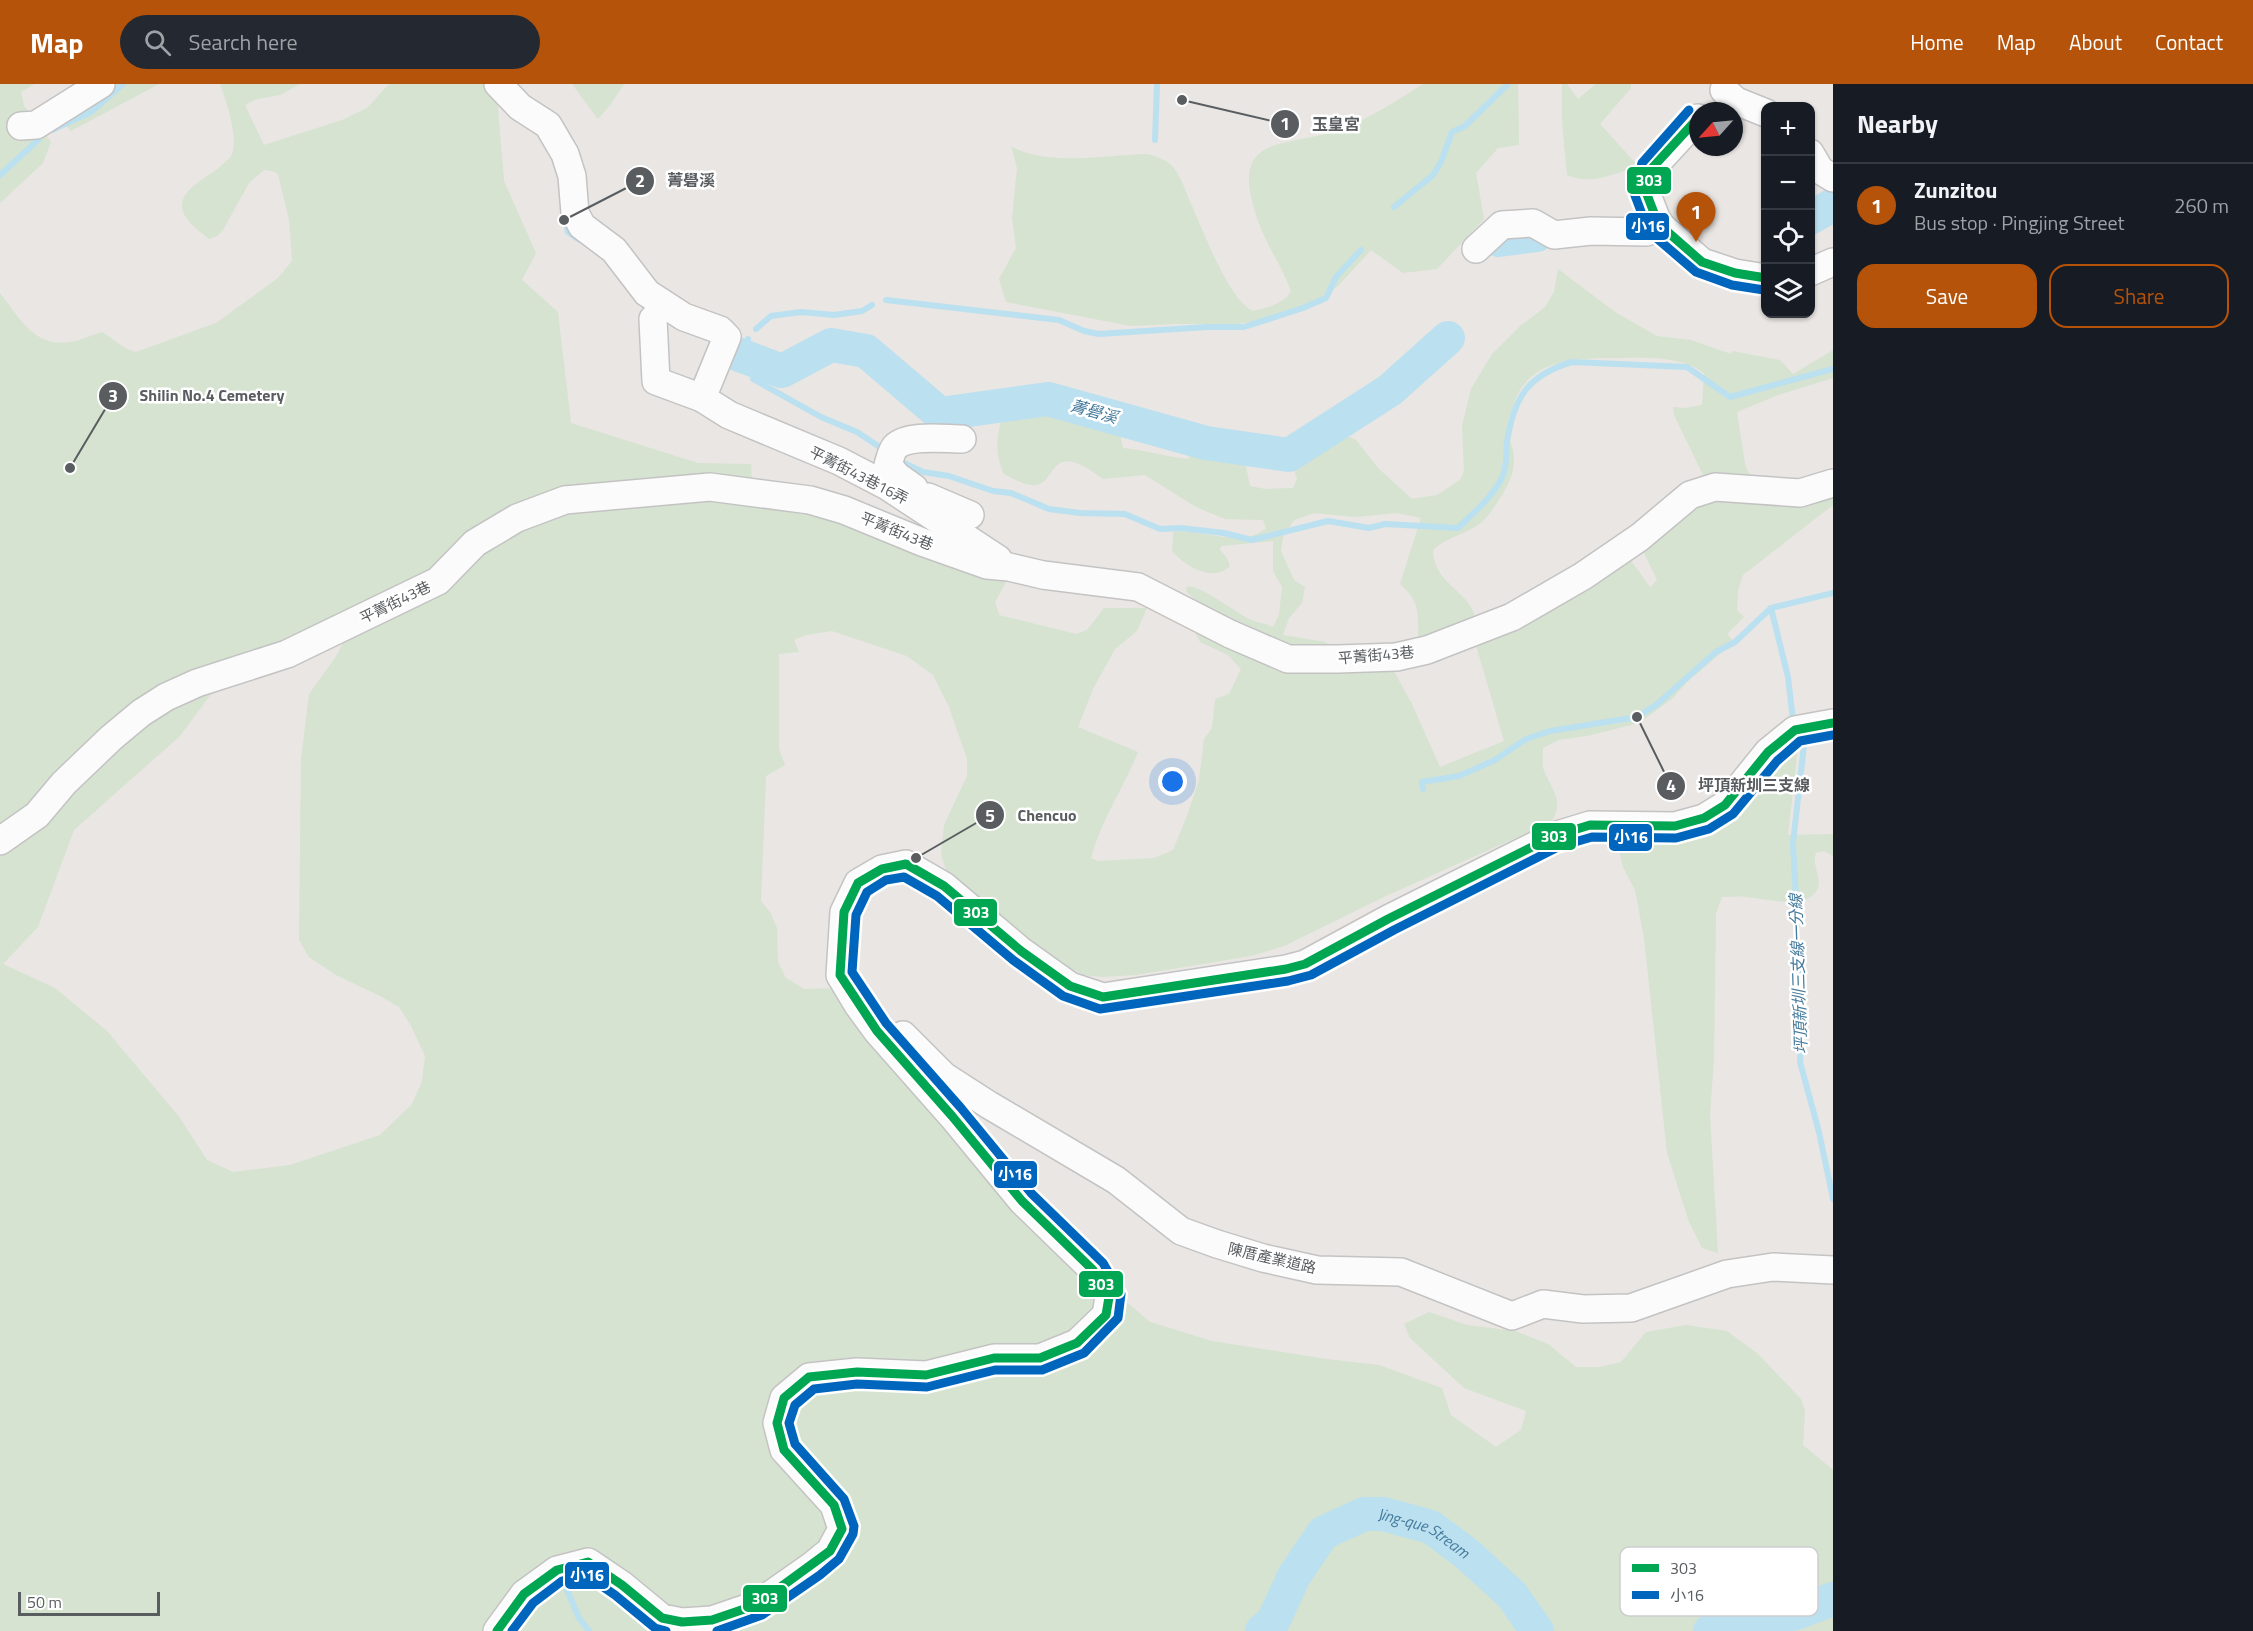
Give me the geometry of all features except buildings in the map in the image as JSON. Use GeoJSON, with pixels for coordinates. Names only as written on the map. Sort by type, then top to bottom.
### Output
{"type":"FeatureCollection","features":[{"type":"Feature","properties":{"kind":"street"},"geometry":{"type":"LineString","coordinates":[[21,126],[36,125],[101,84]]}},
{"type":"Feature","properties":{"kind":"street"},"geometry":{"type":"LineString","coordinates":[[498,84],[520,107],[548,125],[565,153],[572,176],[575,213],[582,226],[614,250],[647,293],[684,317],[720,330],[727,337],[702,398]]}},
{"type":"Feature","properties":{"kind":"street"},"geometry":{"type":"LineString","coordinates":[[1713,102],[1727,87],[1736,101],[1761,111]]}},
{"type":"Feature","properties":{"kind":"street"},"geometry":{"type":"LineString","coordinates":[[1689,128],[1653,167],[1646,192],[1656,218],[1702,262],[1735,273],[1761,278]]}},
{"type":"Feature","properties":{"kind":"street"},"geometry":{"type":"LineString","coordinates":[[1812,156],[1820,170],[1833,178]]}},
{"type":"Feature","properties":{"kind":"street"},"geometry":{"type":"LineString","coordinates":[[1476,249],[1502,225],[1533,223],[1554,235],[1591,231],[1646,232],[1662,226]]}},
{"type":"Feature","properties":{"kind":"street"},"geometry":{"type":"LineString","coordinates":[[1815,270],[1833,262]]}},
{"type":"Feature","properties":{"kind":"street","name":"平菁街43巷16弄"},"geometry":{"type":"LineString","coordinates":[[652,319],[656,381],[702,398],[729,415],[839,461],[887,486],[903,498],[924,502],[1009,567]]}},
{"type":"Feature","properties":{"kind":"street"},"geometry":{"type":"LineString","coordinates":[[962,440],[905,439],[891,452],[888,465],[924,502],[970,515]]}},
{"type":"Feature","properties":{"kind":"street","name":"平菁街43巷"},"geometry":{"type":"LineString","coordinates":[[0,841],[37,815],[64,783],[103,745],[149,707],[197,683],[287,654],[438,581],[475,543],[517,518],[565,500],[710,487],[810,500],[844,510],[922,542],[987,565],[1009,567],[1043,576],[1138,587],[1230,634],[1288,659],[1396,657],[1427,650],[1512,617],[1583,576],[1640,537],[1690,495],[1715,488],[1800,493],[1833,483]]}},
{"type":"Feature","properties":{"kind":"street"},"geometry":{"type":"LineString","coordinates":[[497,1631],[524,1594],[557,1570],[588,1562],[622,1585],[662,1618],[682,1622],[712,1620],[756,1605],[830,1551],[842,1529],[834,1505],[784,1450],[777,1423],[784,1398],[809,1377],[857,1372],[926,1375],[994,1358],[1040,1358],[1077,1343],[1106,1315],[1109,1297],[1093,1270],[1022,1201],[858,1005],[840,975],[844,912],[858,883],[882,869],[906,864],[944,886],[1021,951],[1070,986],[1103,997],[1286,969],[1305,964],[1388,919],[1554,836],[1590,825],[1675,826],[1704,818],[1725,805],[1768,752],[1796,730],[1833,723]]}},
{"type":"Feature","properties":{"kind":"street","name":"陳厝產業道路"},"geometry":{"type":"LineString","coordinates":[[842,948],[892,1024],[944,1076],[1116,1180],[1181,1231],[1217,1245],[1317,1270],[1401,1272],[1512,1316],[1543,1304],[1583,1309],[1631,1308],[1727,1274],[1773,1267],[1833,1270]]}},
{"type":"Feature","properties":{"kind":"green space"},"geometry":{"type":"Polygon","coordinates":[[[0,84],[34,84],[21,92],[24,106],[51,142],[43,163],[0,203],[0,84]]]}},
{"type":"Feature","properties":{"kind":"green space"},"geometry":{"type":"Polygon","coordinates":[[[96,84],[159,84],[71,131],[59,119],[96,84]]]}},
{"type":"Feature","properties":{"kind":"green space"},"geometry":{"type":"Polygon","coordinates":[[[220,84],[300,84],[280,95],[257,99],[245,105],[264,145],[342,120],[367,108],[389,84],[496,84],[504,181],[536,253],[522,280],[558,312],[571,423],[698,463],[751,464],[752,485],[565,492],[422,580],[220,682],[180,736],[74,830],[38,927],[3,964],[55,988],[107,1031],[180,1118],[207,1160],[233,1172],[290,1165],[380,1135],[412,1104],[422,1081],[425,1056],[399,1007],[336,975],[309,957],[299,940],[301,759],[309,694],[335,658],[347,636],[476,551],[570,505],[760,500],[831,512],[1011,573],[995,602],[999,615],[1076,634],[1087,630],[1104,608],[1147,608],[1137,631],[1115,649],[1093,689],[1078,727],[1138,752],[1095,844],[1091,858],[1098,861],[1154,858],[1173,850],[1199,780],[1204,739],[1212,728],[1215,699],[1229,694],[1241,669],[1228,655],[1200,642],[1196,634],[1199,629],[1390,664],[1412,704],[1440,767],[1504,741],[1475,642],[1629,558],[1650,587],[1657,580],[1643,551],[1697,504],[1725,498],[1833,491],[1833,505],[1743,575],[1738,591],[1737,610],[1744,617],[1727,634],[1734,642],[1687,682],[1673,698],[1639,723],[1587,736],[1559,740],[1543,748],[1543,768],[1557,801],[1557,808],[1551,822],[1386,896],[1284,946],[1251,956],[1136,975],[1102,977],[1084,975],[1059,963],[949,880],[941,854],[944,825],[967,776],[967,759],[949,707],[933,675],[907,656],[832,631],[806,635],[794,640],[799,652],[779,654],[779,749],[785,765],[766,776],[761,901],[770,912],[777,928],[778,962],[786,978],[804,989],[842,988],[1038,1226],[1150,1322],[1212,1341],[1379,1365],[1442,1388],[1451,1415],[1496,1447],[1521,1430],[1526,1411],[1464,1388],[1410,1338],[1404,1324],[1429,1312],[1467,1325],[1515,1331],[1548,1344],[1576,1367],[1600,1367],[1621,1362],[1646,1332],[1686,1325],[1727,1331],[1758,1354],[1801,1399],[1805,1411],[1803,1445],[1833,1470],[1833,1631],[0,1631],[0,293],[29,329],[47,340],[57,343],[70,342],[102,332],[122,346],[136,352],[216,323],[278,278],[292,261],[289,220],[278,174],[264,170],[249,183],[223,230],[217,236],[209,239],[190,223],[183,211],[182,203],[191,188],[231,156],[234,141],[226,100],[220,84]]]}},
{"type":"Feature","properties":{"kind":"green space"},"geometry":{"type":"Polygon","coordinates":[[[572,84],[624,84],[598,119],[572,84]]]}},
{"type":"Feature","properties":{"kind":"green space"},"geometry":{"type":"Polygon","coordinates":[[[1423,84],[1518,84],[1519,145],[1498,148],[1476,173],[1484,219],[1437,269],[1403,273],[1371,250],[1338,286],[1320,298],[1304,306],[1254,322],[1236,324],[1131,326],[1006,302],[999,279],[1016,248],[1012,218],[1017,168],[1011,146],[1041,156],[1059,158],[1147,154],[1166,161],[1180,177],[1225,278],[1234,293],[1253,311],[1280,302],[1291,291],[1255,212],[1249,186],[1250,168],[1257,156],[1268,148],[1283,143],[1350,126],[1423,84]]]}},
{"type":"Feature","properties":{"kind":"green space"},"geometry":{"type":"Polygon","coordinates":[[[1562,84],[1567,84],[1578,99],[1596,84],[1631,84],[1631,88],[1600,124],[1638,166],[1594,179],[1567,175],[1562,122],[1562,84]]]}},
{"type":"Feature","properties":{"kind":"green space"},"geometry":{"type":"Polygon","coordinates":[[[1558,269],[1615,312],[1657,336],[1691,340],[1731,354],[1732,351],[1780,360],[1793,374],[1833,350],[1833,378],[1778,395],[1737,412],[1745,464],[1751,479],[1716,482],[1703,475],[1674,415],[1673,407],[1686,408],[1702,405],[1704,373],[1673,360],[1637,358],[1584,359],[1554,364],[1540,370],[1519,391],[1508,421],[1507,432],[1513,451],[1514,467],[1501,497],[1478,525],[1447,540],[1433,550],[1439,571],[1466,600],[1475,617],[1418,640],[1417,609],[1412,597],[1400,584],[1421,518],[1397,513],[1355,517],[1314,513],[1294,520],[1283,537],[1281,551],[1294,580],[1305,587],[1302,603],[1289,618],[1283,635],[1326,642],[1330,647],[1292,646],[1261,638],[1212,611],[1186,591],[1187,587],[1201,590],[1247,618],[1273,627],[1279,615],[1282,587],[1273,571],[1273,541],[1221,546],[1220,550],[1230,566],[1216,573],[1208,573],[1192,567],[1172,551],[1173,532],[1243,537],[1255,535],[1266,529],[1263,520],[1225,519],[1196,507],[1145,475],[1103,479],[1084,467],[1071,462],[1062,462],[1040,484],[1031,485],[1004,474],[1001,466],[997,445],[1002,416],[1024,408],[1048,407],[1071,410],[1113,422],[1119,430],[1123,448],[1189,459],[1188,445],[1193,443],[1207,447],[1240,450],[1250,486],[1265,489],[1293,488],[1297,479],[1294,469],[1300,463],[1343,438],[1350,437],[1356,440],[1379,469],[1412,499],[1437,495],[1460,480],[1464,471],[1462,426],[1471,389],[1492,354],[1519,327],[1545,307],[1554,292],[1558,269]]]}},
{"type":"Feature","properties":{"kind":"green space"},"geometry":{"type":"Polygon","coordinates":[[[1798,747],[1788,835],[1833,834],[1833,856],[1824,851],[1816,853],[1815,862],[1819,881],[1817,890],[1812,896],[1794,902],[1722,897],[1716,914],[1714,1057],[1710,1115],[1718,1253],[1702,1248],[1689,1222],[1667,1153],[1644,938],[1635,890],[1623,867],[1618,847],[1628,837],[1702,831],[1718,826],[1757,792],[1783,759],[1798,747]]]}},
{"type":"Feature","properties":{"kind":"waterway","name":"菁礐溪"},"geometry":{"type":"LineString","coordinates":[[52,130],[91,112],[123,84]]}},
{"type":"Feature","properties":{"kind":"waterway"},"geometry":{"type":"LineString","coordinates":[[1155,140],[1157,84]]}},
{"type":"Feature","properties":{"kind":"waterway"},"geometry":{"type":"LineString","coordinates":[[1394,207],[1433,175],[1441,162],[1452,132],[1465,126],[1508,84]]}},
{"type":"Feature","properties":{"kind":"waterway","name":"菁礐溪"},"geometry":{"type":"LineString","coordinates":[[0,175],[39,139]]}},
{"type":"Feature","properties":{"kind":"waterway","name":"菁礐溪"},"geometry":{"type":"LineString","coordinates":[[1815,215],[1833,205]]}},
{"type":"Feature","properties":{"kind":"waterway","name":"菁礐溪"},"geometry":{"type":"LineString","coordinates":[[564,216],[568,232],[578,239]]}},
{"type":"Feature","properties":{"kind":"waterway","name":"菁礐溪"},"geometry":{"type":"LineString","coordinates":[[1499,240],[1537,235]]}},
{"type":"Feature","properties":{"kind":"waterway"},"geometry":{"type":"LineString","coordinates":[[886,300],[1059,320],[1084,331],[1099,334],[1244,327],[1326,298],[1336,277],[1361,250]]}},
{"type":"Feature","properties":{"kind":"waterway"},"geometry":{"type":"LineString","coordinates":[[756,329],[771,316],[801,312],[834,315],[862,311],[872,305]]}},
{"type":"Feature","properties":{"kind":"waterway","name":"菁礐溪"},"geometry":{"type":"LineString","coordinates":[[732,352],[782,371],[831,345],[866,351],[940,414],[1048,399],[1206,443],[1289,455],[1390,390],[1448,338]]}},
{"type":"Feature","properties":{"kind":"waterway","name":"菁礐溪"},"geometry":{"type":"LineString","coordinates":[[737,365],[748,339]]}},
{"type":"Feature","properties":{"kind":"waterway"},"geometry":{"type":"LineString","coordinates":[[900,461],[923,472],[949,476],[993,491],[1011,493],[1049,509],[1080,513],[1125,514],[1160,529],[1181,528],[1224,533],[1252,540],[1328,521],[1369,528],[1385,524],[1458,528],[1489,497],[1503,475],[1510,426],[1519,400],[1534,381],[1557,367],[1572,362],[1687,367],[1730,397],[1833,369]]}},
{"type":"Feature","properties":{"kind":"waterway"},"geometry":{"type":"LineString","coordinates":[[753,379],[821,417],[857,432],[878,446]]}},
{"type":"Feature","properties":{"kind":"waterway"},"geometry":{"type":"LineString","coordinates":[[1423,789],[1422,782],[1459,776],[1495,760],[1526,739],[1550,731],[1637,717],[1656,705],[1716,652],[1735,642],[1771,608],[1833,593]]}},
{"type":"Feature","properties":{"kind":"waterway","name":"坪頂新圳三支線一分線"},"geometry":{"type":"LineString","coordinates":[[1771,608],[1788,677],[1793,720]]}},
{"type":"Feature","properties":{"kind":"waterway","name":"坪頂新圳三支線一分線"},"geometry":{"type":"LineString","coordinates":[[1804,745],[1793,843],[1797,965],[1800,978],[1798,1003],[1802,1032],[1800,1062],[1819,1132],[1833,1199]]}},
{"type":"Feature","properties":{"kind":"waterway","name":"Jing-que Stream"},"geometry":{"type":"LineString","coordinates":[[1262,1631],[1273,1622],[1294,1576],[1323,1533],[1364,1514],[1383,1514],[1431,1527],[1467,1554],[1512,1595],[1537,1631]]}},
{"type":"Feature","properties":{"kind":"waterway"},"geometry":{"type":"LineString","coordinates":[[566,1588],[579,1618],[589,1631]]}},
{"type":"Feature","properties":{"kind":"waterway","name":"Jing-que Stream"},"geometry":{"type":"LineString","coordinates":[[1818,1605],[1833,1599]]}},
{"type":"Feature","properties":{"kind":"waterway","name":"Jing-que Stream"},"geometry":{"type":"LineString","coordinates":[[1710,1631],[1782,1616]]}},
{"type":"Feature","properties":{"kind":"transit line","name":"小16"},"geometry":{"type":"LineString","coordinates":[[1689,110],[1642,163],[1634,193],[1645,222],[1653,235],[1696,272],[1732,285],[1761,290]]}},
{"type":"Feature","properties":{"kind":"transit line","name":"303"},"geometry":{"type":"LineString","coordinates":[[1689,128],[1653,167],[1646,192],[1656,218],[1662,227],[1702,262],[1735,273],[1761,277]]}},
{"type":"Feature","properties":{"kind":"transit line","name":"303"},"geometry":{"type":"LineString","coordinates":[[497,1631],[524,1594],[557,1570],[588,1562],[622,1585],[662,1618],[682,1622],[712,1620],[756,1605],[830,1551],[842,1529],[834,1505],[784,1450],[777,1423],[784,1398],[809,1377],[857,1372],[926,1375],[994,1358],[1040,1358],[1077,1343],[1106,1315],[1109,1297],[1093,1270],[1022,1201],[952,1116],[877,1031],[840,975],[844,912],[858,883],[882,869],[906,864],[944,886],[1021,951],[1070,986],[1103,997],[1286,969],[1305,964],[1388,919],[1554,836],[1590,825],[1675,826],[1704,818],[1725,805],[1768,752],[1795,730],[1833,723]]}},
{"type":"Feature","properties":{"kind":"transit line","name":"小16"},"geometry":{"type":"LineString","coordinates":[[717,1631],[762,1615],[820,1575],[839,1559],[853,1534],[854,1526],[844,1499],[795,1444],[789,1423],[795,1405],[814,1389],[857,1384],[927,1387],[995,1370],[1042,1370],[1084,1353],[1118,1318],[1121,1294],[1103,1263],[1031,1193],[961,1108],[886,1023],[852,972],[856,915],[867,892],[886,880],[904,877],[937,896],[1013,960],[1063,996],[1100,1009],[1288,981],[1311,975],[1558,847],[1592,837],[1676,838],[1709,829],[1733,814],[1777,761],[1800,741],[1833,735]]}},
{"type":"Feature","properties":{"kind":"transit line","name":"小16"},"geometry":{"type":"LineString","coordinates":[[512,1631],[533,1603],[562,1581],[586,1575],[615,1595],[655,1628],[666,1631]]}},
{"type":"Feature","properties":{"kind":"place","name":"玉皇宮"},"geometry":{"type":"Point","coordinates":[1182,100]}},
{"type":"Feature","properties":{"kind":"place","name":"菁礐溪"},"geometry":{"type":"Point","coordinates":[564,220]}},
{"type":"Feature","properties":{"kind":"place","name":"Zunzitou"},"geometry":{"type":"Point","coordinates":[1696,242]}},
{"type":"Feature","properties":{"kind":"place","name":"Shilin No.4 Cemetery"},"geometry":{"type":"Point","coordinates":[70,468]}},
{"type":"Feature","properties":{"kind":"place","name":"坪頂新圳三支線"},"geometry":{"type":"Point","coordinates":[1637,717]}},
{"type":"Feature","properties":{"kind":"place","name":"Chencuo"},"geometry":{"type":"Point","coordinates":[916,858]}}]}
